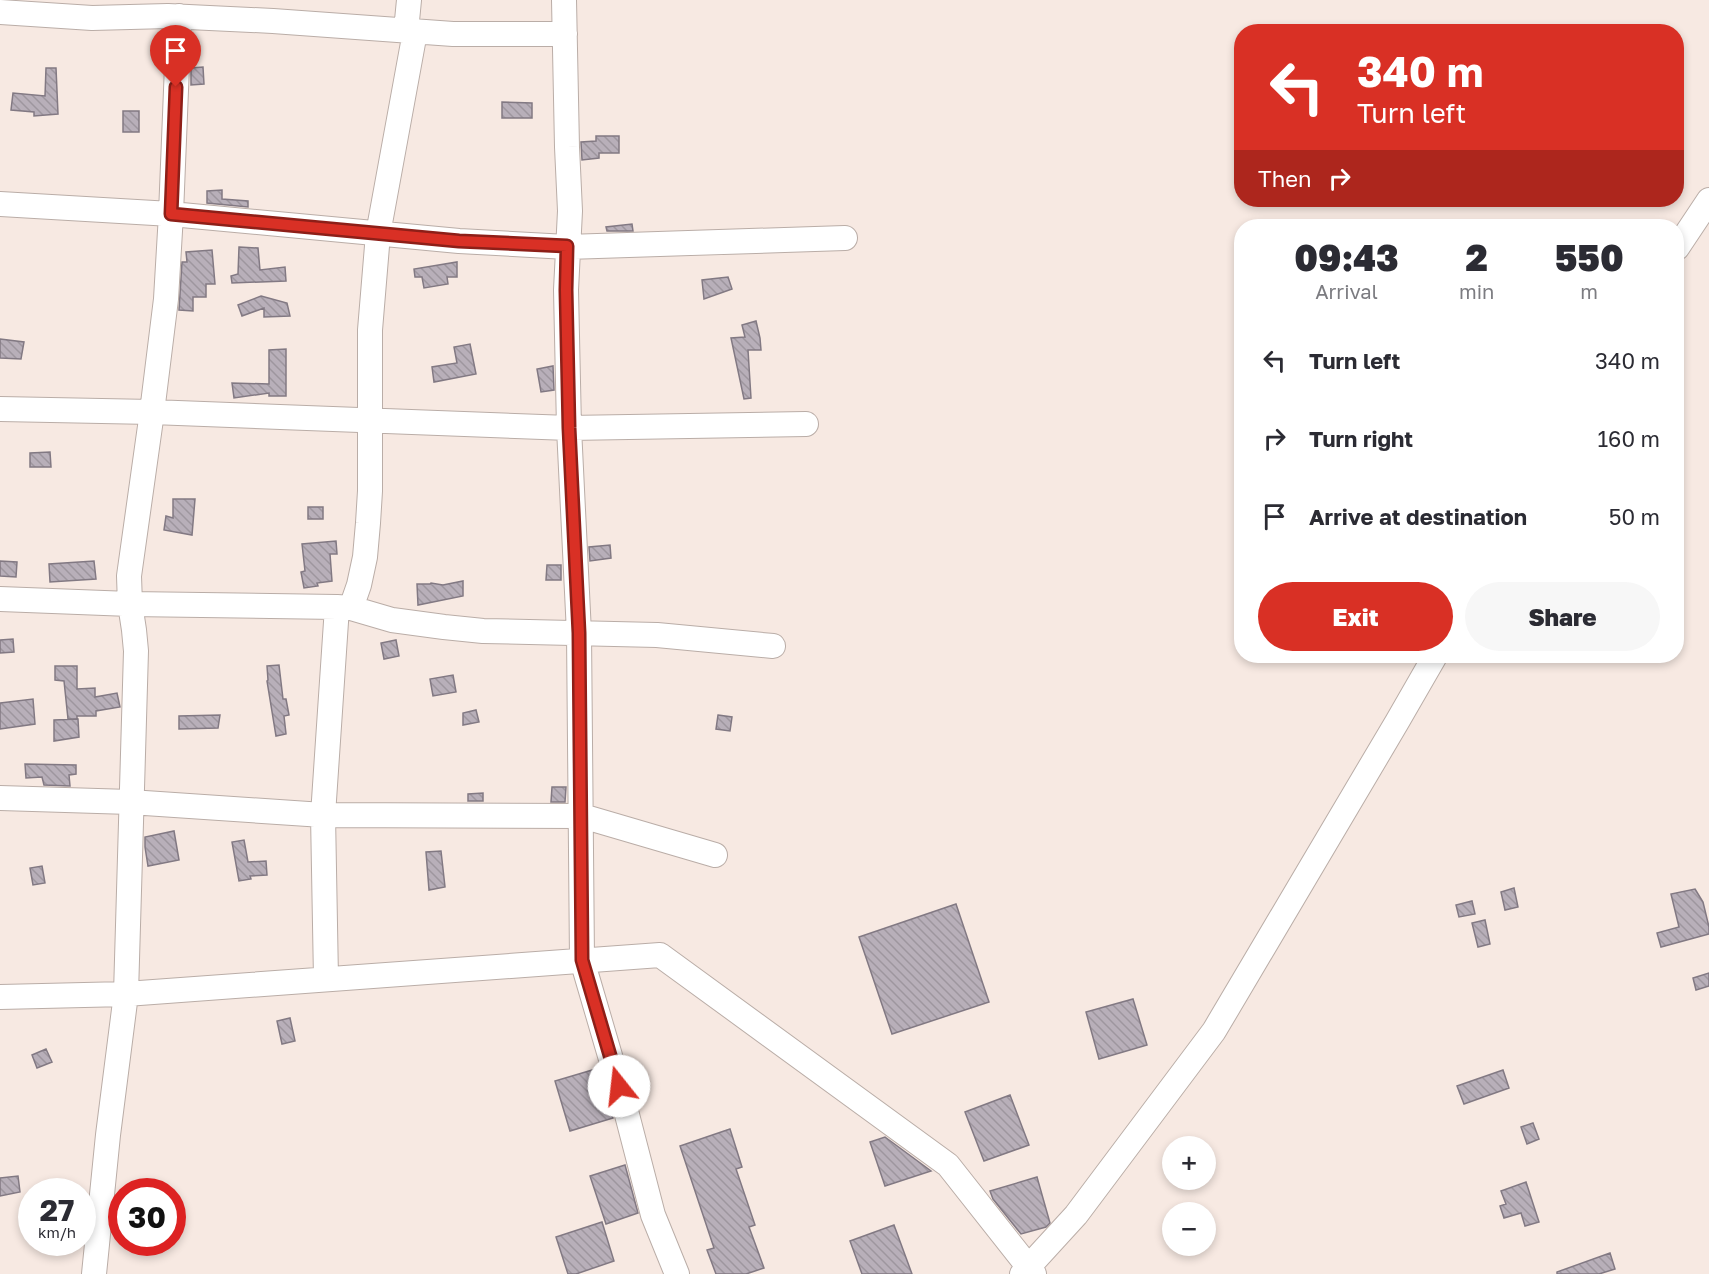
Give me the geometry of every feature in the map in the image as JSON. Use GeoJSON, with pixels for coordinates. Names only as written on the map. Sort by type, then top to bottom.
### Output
{"type":"FeatureCollection","features":[{"type":"Feature","properties":{"kind":"street"},"geometry":{"type":"LineString","coordinates":[[326,979],[323,815],[344,608],[359,585],[365,557],[370,491],[370,320],[378,234],[410,31],[409,0]]}},
{"type":"Feature","properties":{"kind":"street"},"geometry":{"type":"LineString","coordinates":[[564,0],[570,212],[566,290],[569,428],[579,633],[582,960],[625,1107],[653,1215],[677,1274]]}},
{"type":"Feature","properties":{"kind":"street"},"geometry":{"type":"LineString","coordinates":[[94,1274],[108,1135],[126,994],[136,651],[129,576],[166,299],[171,214],[172,11]]}},
{"type":"Feature","properties":{"kind":"street"},"geometry":{"type":"LineString","coordinates":[[0,12],[92,18],[172,11],[453,34],[565,34]]}},
{"type":"Feature","properties":{"kind":"street"},"geometry":{"type":"LineString","coordinates":[[1684,238],[1709,200]]}},
{"type":"Feature","properties":{"kind":"street"},"geometry":{"type":"LineString","coordinates":[[0,204],[171,214],[459,241],[567,246],[845,238]]}},
{"type":"Feature","properties":{"kind":"street"},"geometry":{"type":"LineString","coordinates":[[0,409],[152,412],[569,428],[806,424]]}},
{"type":"Feature","properties":{"kind":"street"},"geometry":{"type":"LineString","coordinates":[[0,599],[344,608],[392,620],[483,631],[657,635],[773,646]]}},
{"type":"Feature","properties":{"kind":"street"},"geometry":{"type":"LineString","coordinates":[[0,997],[126,994],[660,955],[948,1165],[1028,1272],[1076,1215],[1214,1031],[1431,663]]}},
{"type":"Feature","properties":{"kind":"street"},"geometry":{"type":"LineString","coordinates":[[0,798],[130,802],[323,815],[582,816],[714,855]]}},
{"type":"Feature","properties":{"kind":"building"},"geometry":{"type":"Polygon","coordinates":[[[203,67],[204,84],[191,85],[191,68],[203,67]]]}},
{"type":"Feature","properties":{"kind":"building"},"geometry":{"type":"Polygon","coordinates":[[[46,68],[56,68],[58,114],[34,116],[34,112],[11,110],[13,93],[45,96],[46,68]]]}},
{"type":"Feature","properties":{"kind":"building"},"geometry":{"type":"Polygon","coordinates":[[[502,102],[532,103],[532,118],[502,118],[502,102]]]}},
{"type":"Feature","properties":{"kind":"building"},"geometry":{"type":"Polygon","coordinates":[[[123,111],[139,111],[139,132],[123,132],[123,111]]]}},
{"type":"Feature","properties":{"kind":"building"},"geometry":{"type":"Polygon","coordinates":[[[596,136],[619,136],[619,153],[599,153],[599,158],[582,160],[581,142],[596,141],[596,136]]]}},
{"type":"Feature","properties":{"kind":"building"},"geometry":{"type":"Polygon","coordinates":[[[222,190],[222,199],[248,201],[248,207],[207,203],[207,191],[222,190]]]}},
{"type":"Feature","properties":{"kind":"building"},"geometry":{"type":"Polygon","coordinates":[[[632,224],[633,231],[607,231],[606,227],[632,224]]]}},
{"type":"Feature","properties":{"kind":"building"},"geometry":{"type":"Polygon","coordinates":[[[239,247],[258,248],[260,270],[285,267],[286,281],[232,283],[231,276],[238,274],[239,247]]]}},
{"type":"Feature","properties":{"kind":"building"},"geometry":{"type":"Polygon","coordinates":[[[212,250],[215,284],[206,284],[206,297],[193,297],[193,311],[179,310],[182,262],[187,262],[186,252],[212,250]]]}},
{"type":"Feature","properties":{"kind":"building"},"geometry":{"type":"Polygon","coordinates":[[[457,262],[457,277],[447,277],[448,284],[424,288],[422,277],[415,277],[414,269],[457,262]]]}},
{"type":"Feature","properties":{"kind":"building"},"geometry":{"type":"Polygon","coordinates":[[[728,277],[732,289],[704,299],[702,280],[728,277]]]}},
{"type":"Feature","properties":{"kind":"building"},"geometry":{"type":"Polygon","coordinates":[[[261,296],[287,303],[290,316],[264,317],[264,308],[242,316],[238,305],[261,296]]]}},
{"type":"Feature","properties":{"kind":"building"},"geometry":{"type":"Polygon","coordinates":[[[756,321],[761,350],[748,350],[751,398],[744,399],[731,338],[745,337],[742,325],[756,321]]]}},
{"type":"Feature","properties":{"kind":"building"},"geometry":{"type":"Polygon","coordinates":[[[0,339],[24,342],[21,359],[0,358],[0,339]]]}},
{"type":"Feature","properties":{"kind":"building"},"geometry":{"type":"Polygon","coordinates":[[[470,344],[476,374],[434,382],[432,367],[457,363],[454,347],[470,344]]]}},
{"type":"Feature","properties":{"kind":"building"},"geometry":{"type":"Polygon","coordinates":[[[286,349],[286,396],[269,396],[269,393],[234,398],[232,383],[269,384],[269,350],[286,349]]]}},
{"type":"Feature","properties":{"kind":"building"},"geometry":{"type":"Polygon","coordinates":[[[553,366],[554,390],[541,392],[537,369],[553,366]]]}},
{"type":"Feature","properties":{"kind":"building"},"geometry":{"type":"Polygon","coordinates":[[[50,452],[51,467],[30,467],[30,453],[50,452]]]}},
{"type":"Feature","properties":{"kind":"building"},"geometry":{"type":"Polygon","coordinates":[[[173,499],[195,499],[192,535],[164,530],[166,516],[173,518],[173,499]]]}},
{"type":"Feature","properties":{"kind":"building"},"geometry":{"type":"Polygon","coordinates":[[[308,507],[323,507],[323,519],[308,519],[308,507]]]}},
{"type":"Feature","properties":{"kind":"building"},"geometry":{"type":"Polygon","coordinates":[[[336,541],[337,554],[330,554],[332,581],[304,588],[301,572],[305,571],[302,544],[336,541]]]}},
{"type":"Feature","properties":{"kind":"building"},"geometry":{"type":"Polygon","coordinates":[[[610,545],[611,558],[590,561],[589,547],[610,545]]]}},
{"type":"Feature","properties":{"kind":"building"},"geometry":{"type":"Polygon","coordinates":[[[0,561],[17,562],[16,577],[0,576],[0,561]]]}},
{"type":"Feature","properties":{"kind":"building"},"geometry":{"type":"Polygon","coordinates":[[[94,561],[96,579],[50,582],[49,564],[94,561]]]}},
{"type":"Feature","properties":{"kind":"building"},"geometry":{"type":"Polygon","coordinates":[[[547,565],[561,565],[561,580],[546,580],[547,565]]]}},
{"type":"Feature","properties":{"kind":"building"},"geometry":{"type":"Polygon","coordinates":[[[463,581],[463,596],[418,605],[417,584],[443,585],[463,581]]]}},
{"type":"Feature","properties":{"kind":"building"},"geometry":{"type":"Polygon","coordinates":[[[13,639],[14,652],[0,653],[0,640],[13,639]]]}},
{"type":"Feature","properties":{"kind":"building"},"geometry":{"type":"Polygon","coordinates":[[[396,640],[399,656],[384,659],[381,643],[396,640]]]}},
{"type":"Feature","properties":{"kind":"building"},"geometry":{"type":"Polygon","coordinates":[[[279,665],[283,699],[286,699],[289,715],[284,716],[286,734],[276,736],[267,681],[267,666],[279,665]]]}},
{"type":"Feature","properties":{"kind":"building"},"geometry":{"type":"Polygon","coordinates":[[[55,666],[77,666],[77,689],[95,688],[95,697],[117,693],[120,707],[96,711],[96,716],[77,716],[77,719],[68,719],[64,681],[55,680],[55,666]]]}},
{"type":"Feature","properties":{"kind":"building"},"geometry":{"type":"Polygon","coordinates":[[[453,675],[456,692],[433,696],[430,679],[453,675]]]}},
{"type":"Feature","properties":{"kind":"building"},"geometry":{"type":"Polygon","coordinates":[[[33,699],[35,724],[0,729],[0,703],[33,699]]]}},
{"type":"Feature","properties":{"kind":"building"},"geometry":{"type":"Polygon","coordinates":[[[476,710],[479,722],[463,725],[463,713],[476,710]]]}},
{"type":"Feature","properties":{"kind":"building"},"geometry":{"type":"Polygon","coordinates":[[[220,715],[218,728],[179,729],[179,716],[220,715]]]}},
{"type":"Feature","properties":{"kind":"building"},"geometry":{"type":"Polygon","coordinates":[[[718,715],[732,717],[730,731],[716,729],[718,715]]]}},
{"type":"Feature","properties":{"kind":"building"},"geometry":{"type":"Polygon","coordinates":[[[78,719],[79,737],[54,741],[54,720],[78,719]]]}},
{"type":"Feature","properties":{"kind":"building"},"geometry":{"type":"Polygon","coordinates":[[[25,764],[76,765],[76,774],[69,775],[70,786],[44,785],[42,777],[26,778],[25,764]]]}},
{"type":"Feature","properties":{"kind":"building"},"geometry":{"type":"Polygon","coordinates":[[[552,787],[566,787],[565,802],[551,802],[552,787]]]}},
{"type":"Feature","properties":{"kind":"building"},"geometry":{"type":"Polygon","coordinates":[[[483,793],[483,801],[468,801],[468,794],[483,793]]]}},
{"type":"Feature","properties":{"kind":"building"},"geometry":{"type":"Polygon","coordinates":[[[174,831],[179,860],[148,866],[145,837],[174,831]]]}},
{"type":"Feature","properties":{"kind":"building"},"geometry":{"type":"Polygon","coordinates":[[[244,840],[248,862],[266,861],[267,875],[250,876],[251,879],[239,881],[232,842],[244,840]]]}},
{"type":"Feature","properties":{"kind":"building"},"geometry":{"type":"Polygon","coordinates":[[[441,851],[445,887],[429,890],[426,852],[441,851]]]}},
{"type":"Feature","properties":{"kind":"building"},"geometry":{"type":"Polygon","coordinates":[[[42,866],[45,883],[33,885],[30,868],[42,866]]]}},
{"type":"Feature","properties":{"kind":"building"},"geometry":{"type":"Polygon","coordinates":[[[1514,888],[1518,907],[1505,910],[1501,892],[1514,888]]]}},
{"type":"Feature","properties":{"kind":"building"},"geometry":{"type":"Polygon","coordinates":[[[1695,889],[1703,902],[1709,934],[1661,947],[1657,933],[1679,927],[1671,894],[1695,889]]]}},
{"type":"Feature","properties":{"kind":"building"},"geometry":{"type":"Polygon","coordinates":[[[1472,901],[1475,914],[1459,917],[1456,905],[1472,901]]]}},
{"type":"Feature","properties":{"kind":"building"},"geometry":{"type":"Polygon","coordinates":[[[956,904],[989,1002],[892,1034],[859,937],[956,904]]]}},
{"type":"Feature","properties":{"kind":"building"},"geometry":{"type":"Polygon","coordinates":[[[1485,920],[1490,944],[1478,947],[1472,923],[1485,920]]]}},
{"type":"Feature","properties":{"kind":"building"},"geometry":{"type":"Polygon","coordinates":[[[1709,973],[1709,986],[1696,990],[1693,978],[1709,973]]]}},
{"type":"Feature","properties":{"kind":"building"},"geometry":{"type":"Polygon","coordinates":[[[1133,999],[1147,1045],[1099,1059],[1086,1012],[1133,999]]]}},
{"type":"Feature","properties":{"kind":"building"},"geometry":{"type":"Polygon","coordinates":[[[290,1018],[295,1041],[282,1044],[277,1021],[290,1018]]]}},
{"type":"Feature","properties":{"kind":"building"},"geometry":{"type":"Polygon","coordinates":[[[46,1049],[52,1062],[37,1068],[32,1055],[46,1049]]]}},
{"type":"Feature","properties":{"kind":"building"},"geometry":{"type":"Polygon","coordinates":[[[599,1068],[613,1118],[570,1131],[555,1081],[599,1068]]]}},
{"type":"Feature","properties":{"kind":"building"},"geometry":{"type":"Polygon","coordinates":[[[1503,1070],[1509,1088],[1464,1104],[1457,1086],[1503,1070]]]}},
{"type":"Feature","properties":{"kind":"building"},"geometry":{"type":"Polygon","coordinates":[[[1010,1095],[1029,1145],[984,1161],[965,1112],[1010,1095]]]}},
{"type":"Feature","properties":{"kind":"building"},"geometry":{"type":"Polygon","coordinates":[[[1533,1123],[1539,1139],[1527,1144],[1521,1127],[1533,1123]]]}},
{"type":"Feature","properties":{"kind":"building"},"geometry":{"type":"Polygon","coordinates":[[[730,1129],[742,1167],[736,1169],[755,1225],[749,1227],[764,1268],[746,1274],[716,1274],[707,1250],[714,1248],[680,1146],[730,1129]]]}},
{"type":"Feature","properties":{"kind":"building"},"geometry":{"type":"Polygon","coordinates":[[[885,1137],[931,1171],[885,1186],[870,1142],[885,1137]]]}},
{"type":"Feature","properties":{"kind":"building"},"geometry":{"type":"Polygon","coordinates":[[[625,1165],[638,1213],[606,1224],[590,1176],[625,1165]]]}},
{"type":"Feature","properties":{"kind":"building"},"geometry":{"type":"Polygon","coordinates":[[[18,1176],[18,1192],[0,1196],[0,1178],[18,1176]]]}},
{"type":"Feature","properties":{"kind":"building"},"geometry":{"type":"Polygon","coordinates":[[[1037,1177],[1050,1223],[1046,1227],[1021,1234],[993,1199],[990,1191],[1037,1177]]]}},
{"type":"Feature","properties":{"kind":"building"},"geometry":{"type":"Polygon","coordinates":[[[1526,1182],[1539,1222],[1525,1226],[1521,1213],[1504,1218],[1500,1206],[1506,1204],[1501,1191],[1526,1182]]]}},
{"type":"Feature","properties":{"kind":"building"},"geometry":{"type":"Polygon","coordinates":[[[602,1222],[614,1261],[576,1274],[568,1274],[556,1237],[602,1222]]]}},
{"type":"Feature","properties":{"kind":"building"},"geometry":{"type":"Polygon","coordinates":[[[894,1225],[912,1274],[862,1274],[850,1241],[894,1225]]]}},
{"type":"Feature","properties":{"kind":"building"},"geometry":{"type":"Polygon","coordinates":[[[1610,1253],[1615,1269],[1599,1274],[1557,1274],[1557,1272],[1610,1253]]]}},
{"type":"Feature","properties":{"kind":"route"},"geometry":{"type":"LineString","coordinates":[[176,87],[171,214],[459,241],[567,246],[569,428],[579,633],[582,960],[619,1086]]}}]}
